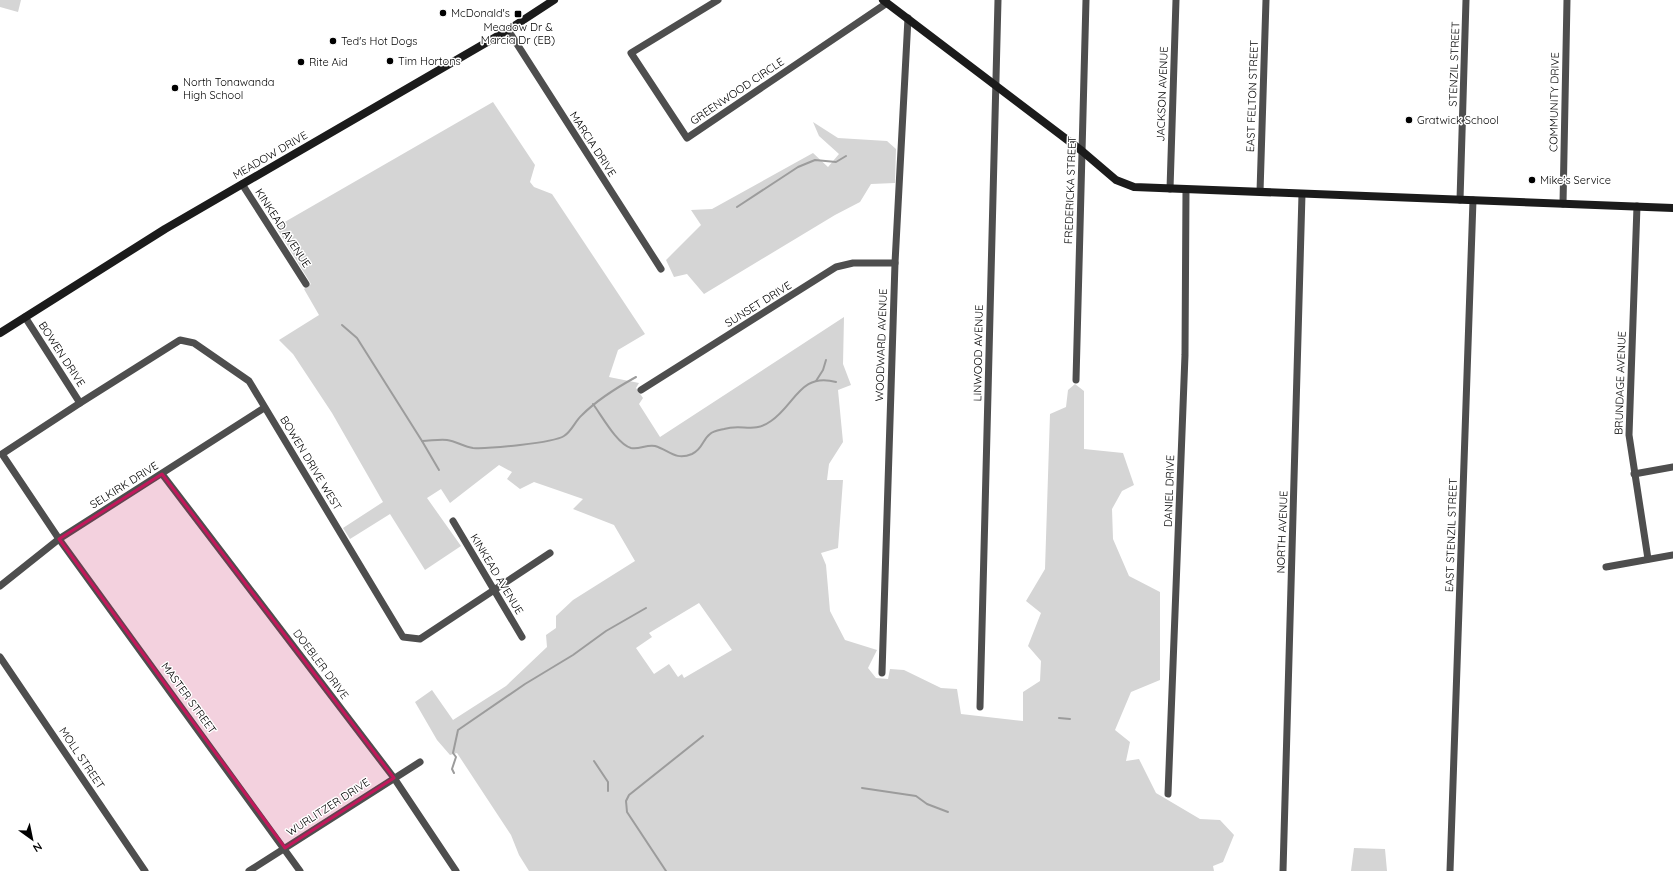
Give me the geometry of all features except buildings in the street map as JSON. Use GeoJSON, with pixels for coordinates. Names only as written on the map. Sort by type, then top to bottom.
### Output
{"type":"FeatureCollection","features":[{"type":"Feature","properties":{"kind":"street","name":"MEADOW DRIVE"},"geometry":{"type":"LineString","coordinates":[[0,333],[152,236],[508,30],[554,0]]}},
{"type":"Feature","properties":{"kind":"street","name":"GREENWOOD CIRCLE"},"geometry":{"type":"LineString","coordinates":[[718,0],[631,53],[687,138],[885,2]]}},
{"type":"Feature","properties":{"kind":"street","name":"LINWOOD AVENUE"},"geometry":{"type":"LineString","coordinates":[[980,707],[998,0]]}},
{"type":"Feature","properties":{"kind":"street","name":"FREDERICKA STREET"},"geometry":{"type":"LineString","coordinates":[[1076,380],[1086,0]]}},
{"type":"Feature","properties":{"kind":"street","name":"JACKSON AVENUE"},"geometry":{"type":"LineString","coordinates":[[1170,189],[1176,0]]}},
{"type":"Feature","properties":{"kind":"street","name":"EAST FELTON STREET"},"geometry":{"type":"LineString","coordinates":[[1260,192],[1266,0]]}},
{"type":"Feature","properties":{"kind":"street","name":"STENZIL STREET"},"geometry":{"type":"LineString","coordinates":[[1460,200],[1466,0]]}},
{"type":"Feature","properties":{"kind":"street","name":"COMMUNITY DRIVE"},"geometry":{"type":"LineString","coordinates":[[1563,204],[1567,0]]}},
{"type":"Feature","properties":{"kind":"street"},"geometry":{"type":"LineString","coordinates":[[885,2],[1082,151],[1116,180],[1134,187],[1673,208]]}},
{"type":"Feature","properties":{"kind":"street","name":"WOODWARD AVENUE"},"geometry":{"type":"LineString","coordinates":[[882,673],[895,263],[908,18]]}},
{"type":"Feature","properties":{"kind":"street","name":"MARCIA DRIVE"},"geometry":{"type":"LineString","coordinates":[[508,30],[661,269]]}},
{"type":"Feature","properties":{"kind":"street","name":"KINKEAD AVENUE"},"geometry":{"type":"LineString","coordinates":[[242,184],[306,284]]}},
{"type":"Feature","properties":{"kind":"street","name":"DANIEL DRIVE"},"geometry":{"type":"LineString","coordinates":[[1168,794],[1185,355],[1186,190]]}},
{"type":"Feature","properties":{"kind":"street","name":"NORTH AVENUE"},"geometry":{"type":"LineString","coordinates":[[1283,871],[1302,194]]}},
{"type":"Feature","properties":{"kind":"street","name":"EAST STENZIL STREET"},"geometry":{"type":"LineString","coordinates":[[1450,871],[1473,200]]}},
{"type":"Feature","properties":{"kind":"street","name":"BRUNDAGE AVENUE"},"geometry":{"type":"LineString","coordinates":[[1637,206],[1629,435],[1648,559]]}},
{"type":"Feature","properties":{"kind":"street","name":"SUNSET DRIVE"},"geometry":{"type":"LineString","coordinates":[[641,390],[836,267],[853,263],[895,263]]}},
{"type":"Feature","properties":{"kind":"street","name":"BOWEN DRIVE"},"geometry":{"type":"LineString","coordinates":[[24,317],[80,402]]}},
{"type":"Feature","properties":{"kind":"street","name":"BOWEN DRIVE WEST"},"geometry":{"type":"LineString","coordinates":[[80,402],[180,340],[194,342],[249,381],[403,637],[420,639],[494,590]]}},
{"type":"Feature","properties":{"kind":"street","name":"MASTER STREET"},"geometry":{"type":"LineString","coordinates":[[80,402],[2,454],[59,539],[285,848],[300,871]]}},
{"type":"Feature","properties":{"kind":"street","name":"SELKIRK DRIVE"},"geometry":{"type":"LineString","coordinates":[[0,586],[59,539],[264,408]]}},
{"type":"Feature","properties":{"kind":"street"},"geometry":{"type":"LineString","coordinates":[[1634,474],[1673,467]]}},
{"type":"Feature","properties":{"kind":"street","name":"DOEBLER DRIVE"},"geometry":{"type":"LineString","coordinates":[[162,474],[394,778],[456,871]]}},
{"type":"Feature","properties":{"kind":"street","name":"KINKEAD AVENUE"},"geometry":{"type":"LineString","coordinates":[[453,521],[522,637]]}},
{"type":"Feature","properties":{"kind":"street"},"geometry":{"type":"LineString","coordinates":[[494,590],[550,553]]}},
{"type":"Feature","properties":{"kind":"street"},"geometry":{"type":"LineString","coordinates":[[1606,567],[1673,555]]}},
{"type":"Feature","properties":{"kind":"street","name":"MOLL STREET"},"geometry":{"type":"LineString","coordinates":[[0,658],[145,871]]}},
{"type":"Feature","properties":{"kind":"street","name":"WURLITZER DRIVE"},"geometry":{"type":"LineString","coordinates":[[249,871],[420,762]]}},
{"type":"Feature","properties":{"kind":"highlighted area"},"geometry":{"type":"Polygon","coordinates":[[[162,474],[394,778],[285,848],[59,539],[162,474]]]}},
{"type":"Feature","properties":{"kind":"shaded area"},"geometry":{"type":"Polygon","coordinates":[[[0,0],[21,0],[18,12],[0,7],[0,0]]]}},
{"type":"Feature","properties":{"kind":"shaded area"},"geometry":{"type":"Polygon","coordinates":[[[493,102],[535,165],[530,182],[534,187],[552,194],[645,334],[618,350],[609,377],[639,383],[636,388],[643,398],[639,404],[660,437],[844,317],[843,364],[851,385],[838,390],[843,442],[829,464],[827,480],[843,480],[838,548],[821,553],[826,565],[830,611],[845,640],[877,650],[868,668],[876,678],[888,679],[890,669],[904,670],[941,688],[957,689],[961,714],[1023,721],[1023,692],[1040,681],[1041,661],[1028,646],[1041,613],[1026,601],[1045,569],[1050,414],[1066,407],[1068,390],[1075,384],[1084,391],[1084,449],[1123,453],[1134,485],[1122,491],[1112,509],[1113,539],[1129,576],[1160,592],[1160,680],[1131,692],[1115,730],[1130,742],[1126,761],[1139,759],[1156,793],[1200,819],[1220,820],[1234,835],[1223,862],[1213,866],[1214,871],[529,871],[519,855],[511,835],[457,753],[450,755],[437,740],[415,702],[432,690],[453,720],[506,686],[547,647],[546,635],[556,628],[556,616],[573,600],[635,561],[614,525],[573,509],[583,499],[534,482],[520,489],[507,479],[512,472],[499,465],[450,503],[441,489],[427,498],[461,546],[425,570],[390,514],[350,539],[343,528],[383,502],[332,413],[293,354],[279,340],[319,315],[304,289],[311,284],[276,227],[493,102]],[[699,603],[649,633],[652,637],[636,648],[654,674],[669,664],[678,677],[682,674],[684,678],[732,650],[699,603]]]}},
{"type":"Feature","properties":{"kind":"shaded area"},"geometry":{"type":"Polygon","coordinates":[[[813,122],[838,138],[887,141],[896,149],[895,183],[871,184],[860,202],[835,215],[704,294],[687,274],[674,277],[666,260],[701,225],[691,210],[712,209],[813,153],[828,167],[839,154],[819,136],[813,122]]]}},
{"type":"Feature","properties":{"kind":"shaded area"},"geometry":{"type":"Polygon","coordinates":[[[1354,848],[1385,849],[1387,871],[1351,871],[1354,848]]]}},
{"type":"Feature","properties":{"kind":"waterway"},"geometry":{"type":"LineString","coordinates":[[737,207],[798,167],[815,160],[836,162],[846,156]]}},
{"type":"Feature","properties":{"kind":"waterway"},"geometry":{"type":"LineString","coordinates":[[342,325],[357,338],[439,470]]}},
{"type":"Feature","properties":{"kind":"waterway"},"geometry":{"type":"LineString","coordinates":[[816,381],[823,370],[826,360]]}},
{"type":"Feature","properties":{"kind":"waterway"},"geometry":{"type":"LineString","coordinates":[[422,441],[447,440],[473,448],[481,448],[520,445],[558,439],[567,434],[580,417],[594,404],[636,377]]}},
{"type":"Feature","properties":{"kind":"waterway"},"geometry":{"type":"LineString","coordinates":[[593,404],[620,441],[631,448],[655,446],[677,456],[686,456],[696,452],[707,436],[715,431],[730,427],[753,428],[765,425],[779,414],[799,392],[814,382],[824,380],[836,382]]}},
{"type":"Feature","properties":{"kind":"waterway"},"geometry":{"type":"LineString","coordinates":[[454,773],[452,769],[456,757],[453,753],[458,730],[525,684],[573,655],[606,631],[646,608]]}},
{"type":"Feature","properties":{"kind":"waterway"},"geometry":{"type":"LineString","coordinates":[[1059,718],[1070,719]]}},
{"type":"Feature","properties":{"kind":"waterway"},"geometry":{"type":"LineString","coordinates":[[666,871],[627,812],[626,801],[629,795],[703,736]]}},
{"type":"Feature","properties":{"kind":"waterway"},"geometry":{"type":"LineString","coordinates":[[594,761],[608,782],[608,791]]}},
{"type":"Feature","properties":{"kind":"waterway"},"geometry":{"type":"LineString","coordinates":[[862,788],[916,796],[927,804],[948,812]]}},
{"type":"Feature","properties":{"kind":"place","name":"McDonald's"},"geometry":{"type":"Point","coordinates":[443,13]}},
{"type":"Feature","properties":{"kind":"place","name":"Meadow Dr & Marcia Dr (EB)"},"geometry":{"type":"Point","coordinates":[518,14]}},
{"type":"Feature","properties":{"kind":"place","name":"Ted's Hot Dogs"},"geometry":{"type":"Point","coordinates":[333,41]}},
{"type":"Feature","properties":{"kind":"place","name":"Tim Hortons"},"geometry":{"type":"Point","coordinates":[390,61]}},
{"type":"Feature","properties":{"kind":"place","name":"Rite Aid"},"geometry":{"type":"Point","coordinates":[301,62]}},
{"type":"Feature","properties":{"kind":"place","name":"North Tonawanda High School"},"geometry":{"type":"Point","coordinates":[175,88]}},
{"type":"Feature","properties":{"kind":"place","name":"Gratwick School"},"geometry":{"type":"Point","coordinates":[1409,120]}},
{"type":"Feature","properties":{"kind":"place","name":"Mike's Service"},"geometry":{"type":"Point","coordinates":[1532,180]}}]}
